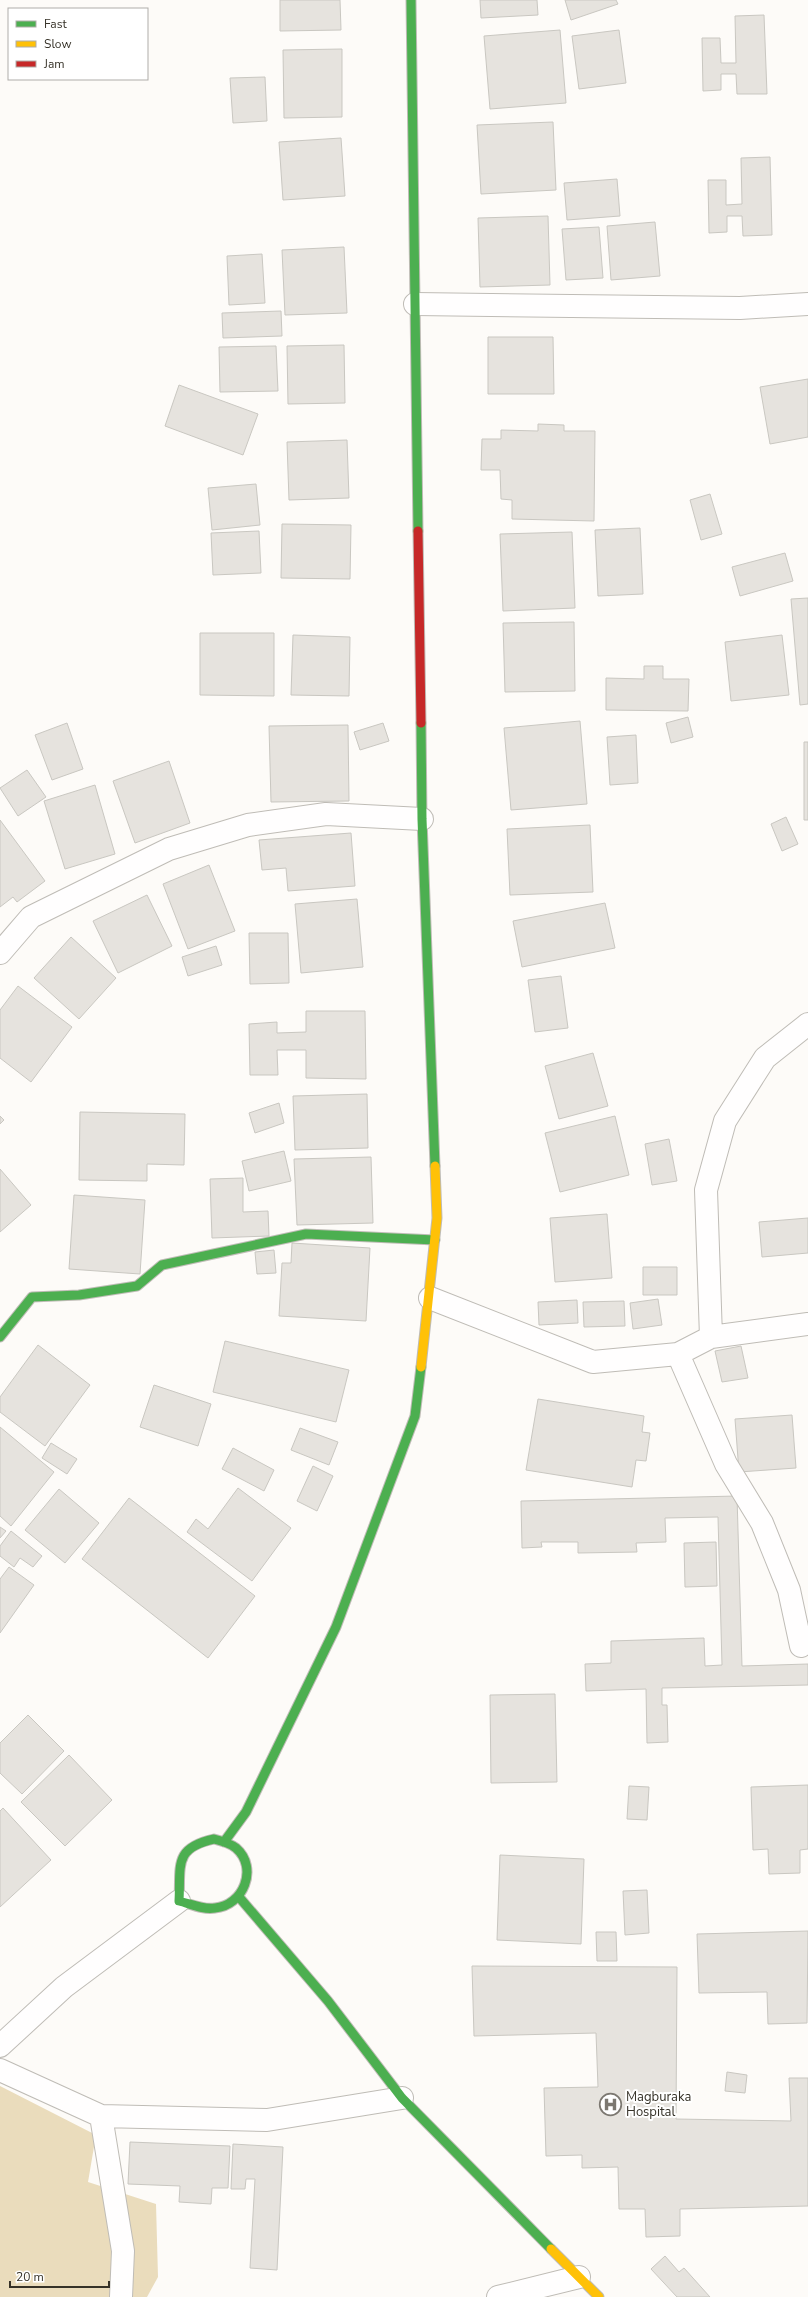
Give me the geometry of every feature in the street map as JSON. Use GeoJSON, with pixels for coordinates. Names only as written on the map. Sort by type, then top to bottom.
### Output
{"type":"FeatureCollection","features":[{"type":"Feature","properties":{"kind":"street"},"geometry":{"type":"LineString","coordinates":[[224,1842],[246,1812],[336,1627],[415,1416],[430,1298],[437,1218],[422,819],[411,0]]}},
{"type":"Feature","properties":{"kind":"street"},"geometry":{"type":"LineString","coordinates":[[415,304],[740,308],[808,304]]}},
{"type":"Feature","properties":{"kind":"street"},"geometry":{"type":"LineString","coordinates":[[0,953],[31,917],[169,849],[248,825],[326,814],[422,819]]}},
{"type":"Feature","properties":{"kind":"street"},"geometry":{"type":"LineString","coordinates":[[711,1337],[706,1190],[725,1120],[765,1058],[808,1024]]}},
{"type":"Feature","properties":{"kind":"street"},"geometry":{"type":"LineString","coordinates":[[0,1337],[32,1297],[80,1295],[137,1286],[162,1264],[306,1234],[435,1240]]}},
{"type":"Feature","properties":{"kind":"street"},"geometry":{"type":"LineString","coordinates":[[430,1298],[593,1362],[678,1354],[711,1337],[808,1324]]}},
{"type":"Feature","properties":{"kind":"street"},"geometry":{"type":"LineString","coordinates":[[678,1354],[726,1464],[762,1523],[789,1590],[800,1646]]}},
{"type":"Feature","properties":{"kind":"street"},"geometry":{"type":"LineString","coordinates":[[0,2046],[64,1987],[179,1901],[181,1887],[178,1876],[183,1856],[191,1847],[202,1841],[214,1839],[224,1842],[239,1851],[246,1864],[248,1876],[245,1887],[239,1897],[229,1905],[217,1909],[205,1908],[179,1901]]}},
{"type":"Feature","properties":{"kind":"street"},"geometry":{"type":"LineString","coordinates":[[239,1897],[328,2001],[402,2098],[599,2297]]}},
{"type":"Feature","properties":{"kind":"street"},"geometry":{"type":"LineString","coordinates":[[0,2070],[101,2116],[267,2120],[402,2098]]}},
{"type":"Feature","properties":{"kind":"street"},"geometry":{"type":"LineString","coordinates":[[101,2116],[123,2252],[121,2297]]}},
{"type":"Feature","properties":{"kind":"street"},"geometry":{"type":"LineString","coordinates":[[498,2297],[579,2277]]}},
{"type":"Feature","properties":{"kind":"shaded area"},"geometry":{"type":"Polygon","coordinates":[[[0,2086],[96,2135],[88,2182],[156,2204],[158,2277],[147,2297],[0,2297],[0,2086]]]}},
{"type":"Feature","properties":{"kind":"building"},"geometry":{"type":"Polygon","coordinates":[[[280,0],[340,0],[341,30],[280,31],[280,0]]]}},
{"type":"Feature","properties":{"kind":"building"},"geometry":{"type":"Polygon","coordinates":[[[480,0],[537,0],[538,15],[481,18],[480,0]]]}},
{"type":"Feature","properties":{"kind":"building"},"geometry":{"type":"Polygon","coordinates":[[[565,0],[616,0],[618,4],[571,20],[565,0]]]}},
{"type":"Feature","properties":{"kind":"building"},"geometry":{"type":"Polygon","coordinates":[[[764,15],[767,94],[737,94],[736,74],[721,74],[721,90],[703,91],[702,38],[720,38],[721,63],[736,63],[735,16],[764,15]]]}},
{"type":"Feature","properties":{"kind":"building"},"geometry":{"type":"Polygon","coordinates":[[[560,30],[566,103],[490,109],[484,36],[560,30]]]}},
{"type":"Feature","properties":{"kind":"building"},"geometry":{"type":"Polygon","coordinates":[[[619,30],[626,83],[579,89],[572,36],[619,30]]]}},
{"type":"Feature","properties":{"kind":"building"},"geometry":{"type":"Polygon","coordinates":[[[342,49],[342,117],[284,118],[283,50],[342,49]]]}},
{"type":"Feature","properties":{"kind":"building"},"geometry":{"type":"Polygon","coordinates":[[[265,77],[267,121],[233,123],[230,78],[265,77]]]}},
{"type":"Feature","properties":{"kind":"building"},"geometry":{"type":"Polygon","coordinates":[[[553,122],[556,190],[481,194],[477,125],[553,122]]]}},
{"type":"Feature","properties":{"kind":"building"},"geometry":{"type":"Polygon","coordinates":[[[341,138],[345,196],[283,200],[279,142],[341,138]]]}},
{"type":"Feature","properties":{"kind":"building"},"geometry":{"type":"Polygon","coordinates":[[[770,157],[772,235],[743,236],[742,216],[727,216],[727,232],[709,233],[708,180],[726,180],[726,205],[742,204],[741,158],[770,157]]]}},
{"type":"Feature","properties":{"kind":"building"},"geometry":{"type":"Polygon","coordinates":[[[617,179],[620,216],[567,220],[564,183],[617,179]]]}},
{"type":"Feature","properties":{"kind":"building"},"geometry":{"type":"Polygon","coordinates":[[[548,216],[550,285],[480,287],[478,218],[548,216]]]}},
{"type":"Feature","properties":{"kind":"building"},"geometry":{"type":"Polygon","coordinates":[[[655,222],[660,276],[611,280],[607,226],[655,222]]]}},
{"type":"Feature","properties":{"kind":"building"},"geometry":{"type":"Polygon","coordinates":[[[599,227],[603,278],[566,280],[562,229],[599,227]]]}},
{"type":"Feature","properties":{"kind":"building"},"geometry":{"type":"Polygon","coordinates":[[[344,247],[347,313],[285,315],[282,250],[344,247]]]}},
{"type":"Feature","properties":{"kind":"building"},"geometry":{"type":"Polygon","coordinates":[[[262,254],[265,303],[229,305],[227,256],[262,254]]]}},
{"type":"Feature","properties":{"kind":"building"},"geometry":{"type":"Polygon","coordinates":[[[281,311],[282,336],[223,338],[222,313],[281,311]]]}},
{"type":"Feature","properties":{"kind":"building"},"geometry":{"type":"Polygon","coordinates":[[[488,337],[553,337],[554,394],[488,394],[488,337]]]}},
{"type":"Feature","properties":{"kind":"building"},"geometry":{"type":"Polygon","coordinates":[[[344,345],[345,403],[288,404],[287,346],[344,345]]]}},
{"type":"Feature","properties":{"kind":"building"},"geometry":{"type":"Polygon","coordinates":[[[276,346],[278,391],[220,392],[219,347],[276,346]]]}},
{"type":"Feature","properties":{"kind":"building"},"geometry":{"type":"Polygon","coordinates":[[[808,379],[808,437],[770,444],[760,387],[808,379]]]}},
{"type":"Feature","properties":{"kind":"building"},"geometry":{"type":"Polygon","coordinates":[[[179,385],[258,414],[243,455],[165,426],[179,385]]]}},
{"type":"Feature","properties":{"kind":"building"},"geometry":{"type":"Polygon","coordinates":[[[538,424],[564,425],[564,431],[595,431],[594,521],[512,519],[512,500],[501,499],[500,470],[481,470],[482,439],[501,439],[501,430],[538,431],[538,424]]]}},
{"type":"Feature","properties":{"kind":"building"},"geometry":{"type":"Polygon","coordinates":[[[347,440],[349,498],[289,500],[287,442],[347,440]]]}},
{"type":"Feature","properties":{"kind":"building"},"geometry":{"type":"Polygon","coordinates":[[[256,484],[260,525],[212,530],[208,488],[256,484]]]}},
{"type":"Feature","properties":{"kind":"building"},"geometry":{"type":"Polygon","coordinates":[[[710,494],[722,534],[701,540],[690,500],[710,494]]]}},
{"type":"Feature","properties":{"kind":"building"},"geometry":{"type":"Polygon","coordinates":[[[282,524],[351,525],[350,579],[281,578],[282,524]]]}},
{"type":"Feature","properties":{"kind":"building"},"geometry":{"type":"Polygon","coordinates":[[[640,528],[643,594],[598,596],[595,530],[640,528]]]}},
{"type":"Feature","properties":{"kind":"building"},"geometry":{"type":"Polygon","coordinates":[[[259,531],[261,573],[213,575],[211,533],[259,531]]]}},
{"type":"Feature","properties":{"kind":"building"},"geometry":{"type":"Polygon","coordinates":[[[572,532],[575,608],[503,611],[500,534],[572,532]]]}},
{"type":"Feature","properties":{"kind":"building"},"geometry":{"type":"Polygon","coordinates":[[[785,553],[793,581],[740,596],[732,567],[785,553]]]}},
{"type":"Feature","properties":{"kind":"building"},"geometry":{"type":"Polygon","coordinates":[[[808,598],[808,704],[800,705],[791,599],[808,598]]]}},
{"type":"Feature","properties":{"kind":"building"},"geometry":{"type":"Polygon","coordinates":[[[574,622],[575,691],[505,692],[503,623],[574,622]]]}},
{"type":"Feature","properties":{"kind":"building"},"geometry":{"type":"Polygon","coordinates":[[[200,633],[274,633],[274,696],[200,695],[200,633]]]}},
{"type":"Feature","properties":{"kind":"building"},"geometry":{"type":"Polygon","coordinates":[[[293,635],[350,637],[349,696],[291,695],[293,635]]]}},
{"type":"Feature","properties":{"kind":"building"},"geometry":{"type":"Polygon","coordinates":[[[782,635],[789,695],[731,701],[725,642],[782,635]]]}},
{"type":"Feature","properties":{"kind":"building"},"geometry":{"type":"Polygon","coordinates":[[[644,666],[663,666],[663,679],[689,679],[688,711],[606,710],[606,678],[644,679],[644,666]]]}},
{"type":"Feature","properties":{"kind":"building"},"geometry":{"type":"Polygon","coordinates":[[[688,717],[693,737],[671,743],[666,723],[688,717]]]}},
{"type":"Feature","properties":{"kind":"building"},"geometry":{"type":"Polygon","coordinates":[[[580,721],[587,804],[511,810],[504,728],[580,721]]]}},
{"type":"Feature","properties":{"kind":"building"},"geometry":{"type":"Polygon","coordinates":[[[67,723],[83,769],[52,780],[35,735],[67,723]]]}},
{"type":"Feature","properties":{"kind":"building"},"geometry":{"type":"Polygon","coordinates":[[[383,723],[389,741],[360,750],[354,732],[383,723]]]}},
{"type":"Feature","properties":{"kind":"building"},"geometry":{"type":"Polygon","coordinates":[[[348,725],[349,801],[271,802],[269,726],[348,725]]]}},
{"type":"Feature","properties":{"kind":"building"},"geometry":{"type":"Polygon","coordinates":[[[636,735],[638,783],[610,785],[607,737],[636,735]]]}},
{"type":"Feature","properties":{"kind":"building"},"geometry":{"type":"Polygon","coordinates":[[[804,742],[808,742],[808,820],[804,820],[804,742]]]}},
{"type":"Feature","properties":{"kind":"building"},"geometry":{"type":"Polygon","coordinates":[[[169,761],[190,823],[135,843],[113,781],[169,761]]]}},
{"type":"Feature","properties":{"kind":"building"},"geometry":{"type":"Polygon","coordinates":[[[27,770],[46,797],[18,816],[0,788],[27,770]]]}},
{"type":"Feature","properties":{"kind":"building"},"geometry":{"type":"Polygon","coordinates":[[[95,785],[115,854],[65,869],[44,801],[95,785]]]}},
{"type":"Feature","properties":{"kind":"building"},"geometry":{"type":"Polygon","coordinates":[[[786,817],[798,844],[782,851],[771,824],[786,817]]]}},
{"type":"Feature","properties":{"kind":"building"},"geometry":{"type":"Polygon","coordinates":[[[0,820],[45,881],[17,902],[13,897],[0,907],[0,820]]]}},
{"type":"Feature","properties":{"kind":"building"},"geometry":{"type":"Polygon","coordinates":[[[590,825],[593,892],[510,895],[507,829],[590,825]]]}},
{"type":"Feature","properties":{"kind":"building"},"geometry":{"type":"Polygon","coordinates":[[[351,833],[355,886],[288,891],[286,868],[262,870],[259,840],[351,833]]]}},
{"type":"Feature","properties":{"kind":"building"},"geometry":{"type":"Polygon","coordinates":[[[209,865],[235,931],[188,949],[163,884],[209,865]]]}},
{"type":"Feature","properties":{"kind":"building"},"geometry":{"type":"Polygon","coordinates":[[[147,895],[172,946],[118,973],[93,921],[147,895]]]}},
{"type":"Feature","properties":{"kind":"building"},"geometry":{"type":"Polygon","coordinates":[[[357,899],[363,967],[301,973],[295,904],[357,899]]]}},
{"type":"Feature","properties":{"kind":"building"},"geometry":{"type":"Polygon","coordinates":[[[605,903],[615,948],[522,967],[513,921],[605,903]]]}},
{"type":"Feature","properties":{"kind":"building"},"geometry":{"type":"Polygon","coordinates":[[[249,933],[288,933],[289,983],[250,984],[249,933]]]}},
{"type":"Feature","properties":{"kind":"building"},"geometry":{"type":"Polygon","coordinates":[[[71,937],[116,978],[79,1019],[34,978],[71,937]]]}},
{"type":"Feature","properties":{"kind":"building"},"geometry":{"type":"Polygon","coordinates":[[[216,946],[222,965],[188,976],[182,957],[216,946]]]}},
{"type":"Feature","properties":{"kind":"building"},"geometry":{"type":"Polygon","coordinates":[[[561,976],[568,1028],[535,1032],[528,980],[561,976]]]}},
{"type":"Feature","properties":{"kind":"building"},"geometry":{"type":"Polygon","coordinates":[[[18,986],[72,1027],[31,1082],[0,1058],[0,1010],[18,986]]]}},
{"type":"Feature","properties":{"kind":"building"},"geometry":{"type":"Polygon","coordinates":[[[306,1011],[365,1011],[366,1079],[306,1078],[306,1050],[277,1050],[278,1075],[250,1075],[249,1024],[277,1022],[277,1033],[306,1032],[306,1011]]]}},
{"type":"Feature","properties":{"kind":"building"},"geometry":{"type":"Polygon","coordinates":[[[593,1053],[608,1106],[559,1119],[545,1066],[593,1053]]]}},
{"type":"Feature","properties":{"kind":"building"},"geometry":{"type":"Polygon","coordinates":[[[367,1094],[368,1148],[295,1150],[293,1096],[367,1094]]]}},
{"type":"Feature","properties":{"kind":"building"},"geometry":{"type":"Polygon","coordinates":[[[279,1103],[284,1123],[255,1133],[249,1113],[279,1103]]]}},
{"type":"Feature","properties":{"kind":"building"},"geometry":{"type":"Polygon","coordinates":[[[80,1112],[185,1114],[184,1165],[147,1164],[147,1181],[79,1180],[80,1112]]]}},
{"type":"Feature","properties":{"kind":"building"},"geometry":{"type":"Polygon","coordinates":[[[0,1116],[4,1120],[0,1124],[0,1116]]]}},
{"type":"Feature","properties":{"kind":"building"},"geometry":{"type":"Polygon","coordinates":[[[615,1116],[629,1175],[560,1192],[545,1133],[615,1116]]]}},
{"type":"Feature","properties":{"kind":"building"},"geometry":{"type":"Polygon","coordinates":[[[669,1139],[677,1181],[652,1185],[645,1144],[669,1139]]]}},
{"type":"Feature","properties":{"kind":"building"},"geometry":{"type":"Polygon","coordinates":[[[284,1151],[291,1181],[249,1191],[242,1161],[284,1151]]]}},
{"type":"Feature","properties":{"kind":"building"},"geometry":{"type":"Polygon","coordinates":[[[371,1157],[373,1223],[297,1225],[294,1159],[371,1157]]]}},
{"type":"Feature","properties":{"kind":"building"},"geometry":{"type":"Polygon","coordinates":[[[0,1169],[31,1205],[0,1232],[0,1169]]]}},
{"type":"Feature","properties":{"kind":"building"},"geometry":{"type":"Polygon","coordinates":[[[243,1178],[243,1212],[268,1211],[269,1236],[212,1238],[210,1179],[243,1178]]]}},
{"type":"Feature","properties":{"kind":"building"},"geometry":{"type":"Polygon","coordinates":[[[74,1195],[145,1200],[140,1274],[69,1269],[74,1195]]]}},
{"type":"Feature","properties":{"kind":"building"},"geometry":{"type":"Polygon","coordinates":[[[607,1214],[612,1278],[555,1282],[550,1218],[607,1214]]]}},
{"type":"Feature","properties":{"kind":"building"},"geometry":{"type":"Polygon","coordinates":[[[808,1218],[808,1253],[762,1257],[759,1222],[808,1218]]]}},
{"type":"Feature","properties":{"kind":"building"},"geometry":{"type":"Polygon","coordinates":[[[292,1243],[370,1248],[366,1321],[279,1316],[282,1263],[291,1263],[292,1243]]]}},
{"type":"Feature","properties":{"kind":"building"},"geometry":{"type":"Polygon","coordinates":[[[274,1250],[276,1273],[257,1274],[255,1252],[274,1250]]]}},
{"type":"Feature","properties":{"kind":"building"},"geometry":{"type":"Polygon","coordinates":[[[643,1267],[677,1267],[677,1295],[643,1295],[643,1267]]]}},
{"type":"Feature","properties":{"kind":"building"},"geometry":{"type":"Polygon","coordinates":[[[658,1299],[662,1325],[633,1329],[630,1303],[658,1299]]]}},
{"type":"Feature","properties":{"kind":"building"},"geometry":{"type":"Polygon","coordinates":[[[577,1300],[578,1323],[539,1325],[538,1302],[577,1300]]]}},
{"type":"Feature","properties":{"kind":"building"},"geometry":{"type":"Polygon","coordinates":[[[624,1301],[625,1326],[584,1327],[583,1302],[624,1301]]]}},
{"type":"Feature","properties":{"kind":"building"},"geometry":{"type":"Polygon","coordinates":[[[225,1341],[349,1370],[336,1422],[213,1392],[225,1341]]]}},
{"type":"Feature","properties":{"kind":"building"},"geometry":{"type":"Polygon","coordinates":[[[38,1345],[90,1385],[45,1446],[0,1412],[0,1397],[38,1345]]]}},
{"type":"Feature","properties":{"kind":"building"},"geometry":{"type":"Polygon","coordinates":[[[741,1346],[748,1378],[722,1382],[715,1351],[741,1346]]]}},
{"type":"Feature","properties":{"kind":"building"},"geometry":{"type":"Polygon","coordinates":[[[154,1385],[211,1404],[198,1446],[140,1427],[154,1385]]]}},
{"type":"Feature","properties":{"kind":"building"},"geometry":{"type":"Polygon","coordinates":[[[538,1399],[644,1416],[642,1432],[650,1433],[646,1461],[636,1460],[632,1487],[526,1470],[538,1399]]]}},
{"type":"Feature","properties":{"kind":"building"},"geometry":{"type":"Polygon","coordinates":[[[792,1415],[796,1468],[739,1472],[735,1419],[792,1415]]]}},
{"type":"Feature","properties":{"kind":"building"},"geometry":{"type":"Polygon","coordinates":[[[0,1427],[54,1472],[11,1526],[0,1516],[0,1427]]]}},
{"type":"Feature","properties":{"kind":"building"},"geometry":{"type":"Polygon","coordinates":[[[300,1428],[338,1442],[329,1465],[291,1450],[300,1428]]]}},
{"type":"Feature","properties":{"kind":"building"},"geometry":{"type":"Polygon","coordinates":[[[51,1443],[77,1459],[67,1474],[42,1458],[51,1443]]]}},
{"type":"Feature","properties":{"kind":"building"},"geometry":{"type":"Polygon","coordinates":[[[233,1448],[274,1470],[264,1491],[222,1469],[233,1448]]]}},
{"type":"Feature","properties":{"kind":"building"},"geometry":{"type":"Polygon","coordinates":[[[313,1466],[333,1476],[317,1511],[297,1501],[313,1466]]]}},
{"type":"Feature","properties":{"kind":"building"},"geometry":{"type":"Polygon","coordinates":[[[238,1488],[291,1528],[252,1581],[187,1532],[196,1519],[208,1529],[238,1488]]]}},
{"type":"Feature","properties":{"kind":"building"},"geometry":{"type":"Polygon","coordinates":[[[59,1489],[99,1523],[65,1563],[25,1530],[59,1489]]]}},
{"type":"Feature","properties":{"kind":"building"},"geometry":{"type":"Polygon","coordinates":[[[737,1496],[742,1666],[808,1664],[808,1685],[662,1688],[662,1705],[667,1705],[668,1742],[647,1743],[646,1689],[586,1691],[585,1664],[611,1663],[611,1641],[704,1638],[705,1666],[722,1665],[718,1517],[665,1518],[666,1542],[636,1543],[637,1552],[578,1553],[578,1542],[541,1542],[542,1547],[522,1548],[521,1501],[737,1496]]]}},
{"type":"Feature","properties":{"kind":"building"},"geometry":{"type":"Polygon","coordinates":[[[129,1498],[255,1596],[208,1658],[82,1559],[129,1498]]]}},
{"type":"Feature","properties":{"kind":"building"},"geometry":{"type":"Polygon","coordinates":[[[0,1527],[6,1531],[0,1538],[0,1527]]]}},
{"type":"Feature","properties":{"kind":"building"},"geometry":{"type":"Polygon","coordinates":[[[11,1531],[42,1556],[33,1567],[20,1558],[14,1567],[0,1556],[0,1546],[11,1531]]]}},
{"type":"Feature","properties":{"kind":"building"},"geometry":{"type":"Polygon","coordinates":[[[716,1542],[717,1586],[685,1587],[684,1543],[716,1542]]]}},
{"type":"Feature","properties":{"kind":"building"},"geometry":{"type":"Polygon","coordinates":[[[9,1567],[34,1585],[0,1633],[0,1579],[9,1567]]]}},
{"type":"Feature","properties":{"kind":"building"},"geometry":{"type":"Polygon","coordinates":[[[555,1694],[557,1782],[491,1783],[490,1695],[555,1694]]]}},
{"type":"Feature","properties":{"kind":"building"},"geometry":{"type":"Polygon","coordinates":[[[28,1715],[64,1751],[22,1794],[0,1773],[0,1743],[28,1715]]]}},
{"type":"Feature","properties":{"kind":"building"},"geometry":{"type":"Polygon","coordinates":[[[69,1755],[112,1800],[65,1846],[21,1802],[69,1755]]]}},
{"type":"Feature","properties":{"kind":"building"},"geometry":{"type":"Polygon","coordinates":[[[808,1785],[808,1849],[800,1850],[800,1873],[769,1874],[768,1849],[753,1850],[751,1787],[808,1785]]]}},
{"type":"Feature","properties":{"kind":"building"},"geometry":{"type":"Polygon","coordinates":[[[629,1786],[649,1787],[647,1820],[627,1819],[629,1786]]]}},
{"type":"Feature","properties":{"kind":"building"},"geometry":{"type":"Polygon","coordinates":[[[3,1808],[51,1860],[0,1907],[0,1811],[3,1808]]]}},
{"type":"Feature","properties":{"kind":"building"},"geometry":{"type":"Polygon","coordinates":[[[500,1855],[584,1859],[581,1944],[497,1940],[500,1855]]]}},
{"type":"Feature","properties":{"kind":"building"},"geometry":{"type":"Polygon","coordinates":[[[647,1890],[649,1933],[625,1935],[623,1891],[647,1890]]]}},
{"type":"Feature","properties":{"kind":"building"},"geometry":{"type":"Polygon","coordinates":[[[808,1931],[807,2023],[768,2024],[767,1992],[699,1993],[697,1934],[808,1931]]]}},
{"type":"Feature","properties":{"kind":"building"},"geometry":{"type":"Polygon","coordinates":[[[596,1932],[616,1932],[617,1961],[597,1961],[596,1932]]]}},
{"type":"Feature","properties":{"kind":"building","name":"Magburaka Hospital"},"geometry":{"type":"Polygon","coordinates":[[[472,1966],[677,1967],[676,2119],[791,2121],[789,2078],[808,2078],[808,2206],[680,2209],[680,2236],[646,2237],[645,2209],[619,2209],[618,2167],[582,2168],[582,2155],[546,2156],[544,2088],[598,2087],[596,2033],[474,2036],[472,1966]]]}},
{"type":"Feature","properties":{"kind":"building"},"geometry":{"type":"Polygon","coordinates":[[[727,2072],[747,2075],[745,2093],[725,2091],[727,2072]]]}},
{"type":"Feature","properties":{"kind":"building"},"geometry":{"type":"Polygon","coordinates":[[[130,2142],[230,2146],[228,2188],[212,2188],[211,2204],[179,2202],[180,2186],[128,2184],[130,2142]]]}},
{"type":"Feature","properties":{"kind":"building"},"geometry":{"type":"Polygon","coordinates":[[[233,2144],[283,2147],[277,2270],[250,2268],[255,2179],[246,2179],[245,2189],[231,2189],[233,2144]]]}},
{"type":"Feature","properties":{"kind":"building"},"geometry":{"type":"Polygon","coordinates":[[[665,2256],[679,2272],[684,2268],[710,2297],[677,2297],[651,2269],[665,2256]]]}},
{"type":"Feature","properties":{"kind":"traffic: fast"},"geometry":{"type":"LineString","coordinates":[[411,0],[418,531]]}},
{"type":"Feature","properties":{"kind":"traffic: fast"},"geometry":{"type":"LineString","coordinates":[[421,723],[422,819],[435,1166]]}},
{"type":"Feature","properties":{"kind":"traffic: fast"},"geometry":{"type":"LineString","coordinates":[[0,1337],[32,1297],[79,1295],[137,1286],[162,1265],[306,1234],[435,1240]]}},
{"type":"Feature","properties":{"kind":"traffic: fast"},"geometry":{"type":"LineString","coordinates":[[224,1842],[246,1812],[336,1627],[415,1416],[421,1367]]}},
{"type":"Feature","properties":{"kind":"traffic: fast"},"geometry":{"type":"LineString","coordinates":[[214,1839],[234,1846],[243,1856],[247,1875],[245,1885],[233,1901],[225,1906],[210,1908],[179,1901],[180,1868],[185,1853],[201,1843],[214,1839]]}},
{"type":"Feature","properties":{"kind":"traffic: fast"},"geometry":{"type":"LineString","coordinates":[[239,1897],[328,2001],[402,2098],[551,2249]]}},
{"type":"Feature","properties":{"kind":"traffic: slow"},"geometry":{"type":"LineString","coordinates":[[421,1367],[437,1218],[435,1166]]}},
{"type":"Feature","properties":{"kind":"traffic: slow"},"geometry":{"type":"LineString","coordinates":[[551,2249],[599,2297]]}},
{"type":"Feature","properties":{"kind":"traffic: jam"},"geometry":{"type":"LineString","coordinates":[[418,531],[421,723]]}},
{"type":"Feature","properties":{"kind":"place","name":"Magburaka Hospital"},"geometry":{"type":"Point","coordinates":[610,2104]}}]}
